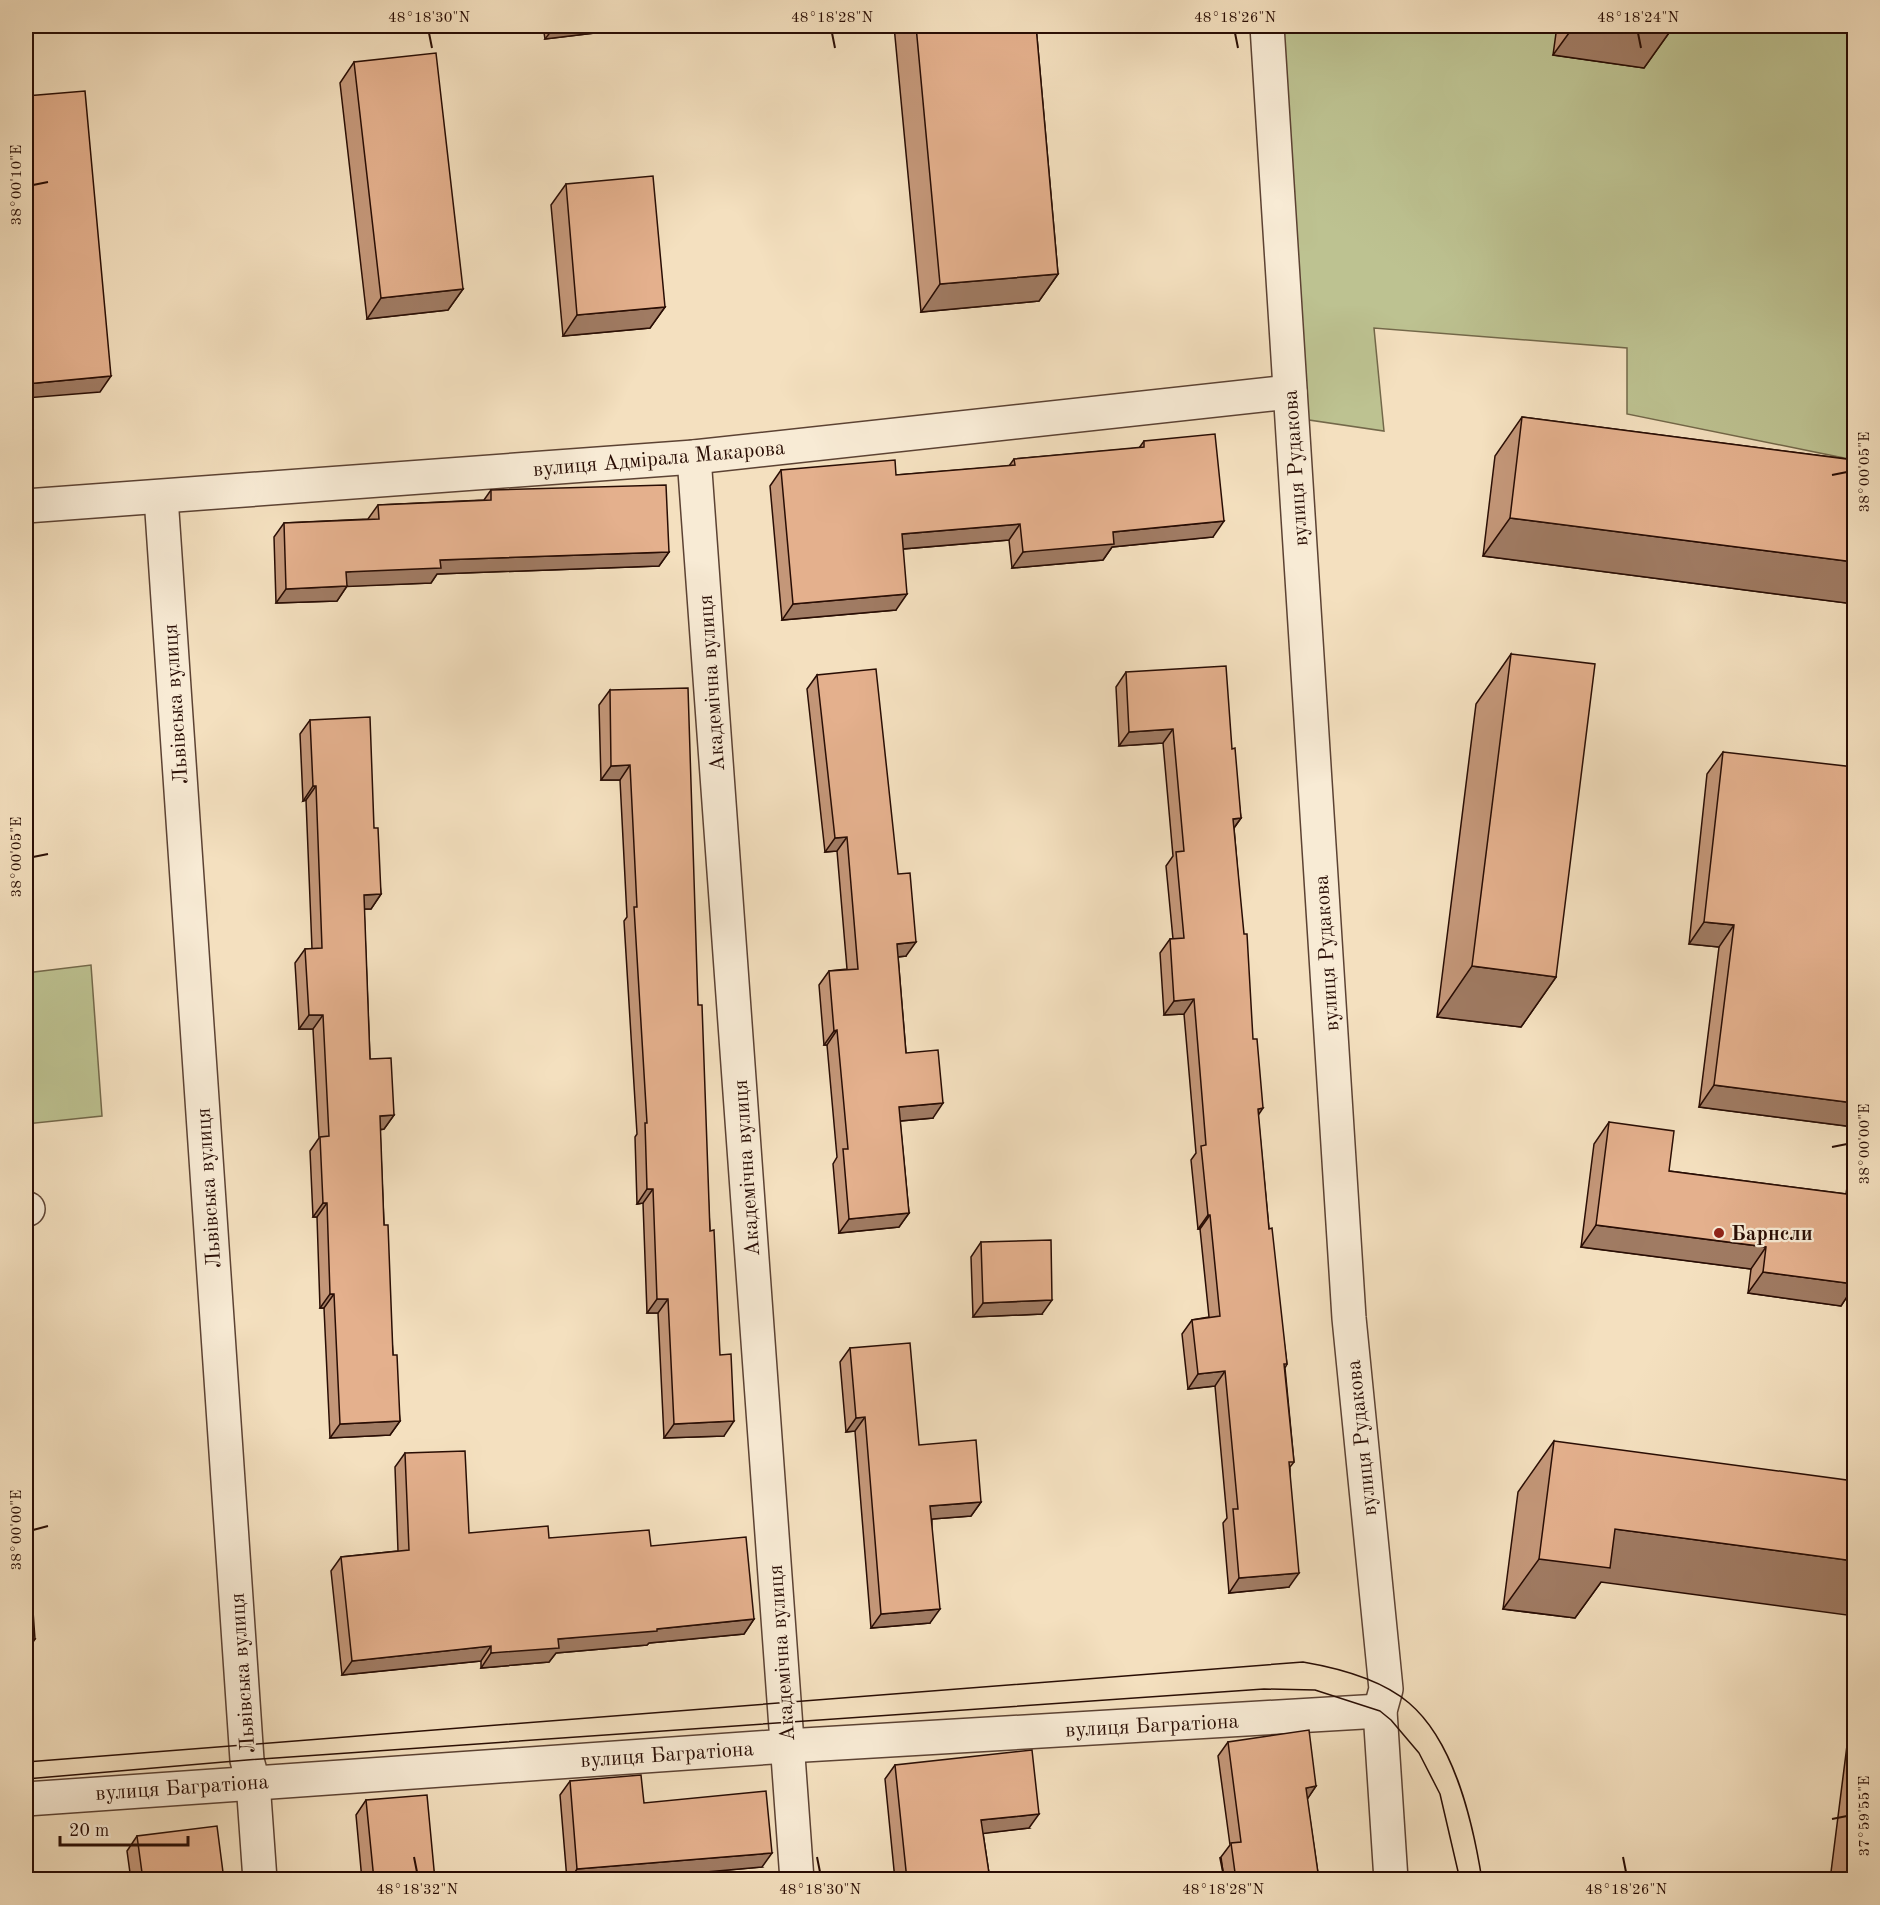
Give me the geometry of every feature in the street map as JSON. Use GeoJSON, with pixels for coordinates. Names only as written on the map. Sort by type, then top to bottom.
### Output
{"type":"FeatureCollection","features":[{"type":"Feature","properties":{"kind":"street","name":"вулиця Рудакова"},"geometry":{"type":"LineString","coordinates":[[1267,26],[1349,1318],[1386,1689],[1380,1711],[1390,1880]]}},
{"type":"Feature","properties":{"kind":"street","name":"вулиця Адмірала Макарова"},"geometry":{"type":"LineString","coordinates":[[26,506],[694,457],[1290,392]]}},
{"type":"Feature","properties":{"kind":"street","name":"Академічна вулиця"},"geometry":{"type":"LineString","coordinates":[[694,457],[797,1880]]}},
{"type":"Feature","properties":{"kind":"street","name":"Львівська вулиця"},"geometry":{"type":"LineString","coordinates":[[161,497],[247,1760],[252,1782],[260,1880]]}},
{"type":"Feature","properties":{"kind":"street","name":"вулиця Багратіона"},"geometry":{"type":"LineString","coordinates":[[26,1799],[788,1746],[1380,1711]]}},
{"type":"Feature","properties":{"kind":"green space"},"geometry":{"type":"Polygon","coordinates":[[[1255,26],[1854,26],[1854,460],[1627,414],[1627,348],[1374,328],[1384,431],[1282,416],[1255,26]]]}},
{"type":"Feature","properties":{"kind":"green space"},"geometry":{"type":"Polygon","coordinates":[[[91,965],[102,1116],[26,1124],[26,973],[91,965]]]}},
{"type":"Feature","properties":{"kind":"building"},"geometry":{"type":"Polygon","coordinates":[[[916,26],[1036,26],[1058,274],[940,284],[916,26]]]}},
{"type":"Feature","properties":{"kind":"building"},"geometry":{"type":"Polygon","coordinates":[[[1641,26],[1671,26],[1671,30],[1641,26]]]}},
{"type":"Feature","properties":{"kind":"building"},"geometry":{"type":"Polygon","coordinates":[[[436,53],[463,289],[381,298],[354,62],[436,53]]]}},
{"type":"Feature","properties":{"kind":"building"},"geometry":{"type":"Polygon","coordinates":[[[85,91],[111,376],[26,384],[26,96],[85,91]]]}},
{"type":"Feature","properties":{"kind":"building"},"geometry":{"type":"Polygon","coordinates":[[[653,176],[665,307],[577,315],[566,184],[653,176]]]}},
{"type":"Feature","properties":{"kind":"building"},"geometry":{"type":"Polygon","coordinates":[[[1522,417],[1854,460],[1854,562],[1510,518],[1522,417]]]}},
{"type":"Feature","properties":{"kind":"building"},"geometry":{"type":"Polygon","coordinates":[[[1215,434],[1224,521],[1113,532],[1114,544],[1023,552],[1020,524],[902,534],[907,594],[793,604],[781,470],[895,460],[896,475],[1015,465],[1014,459],[1144,447],[1144,441],[1215,434]]]}},
{"type":"Feature","properties":{"kind":"building"},"geometry":{"type":"Polygon","coordinates":[[[666,485],[669,552],[440,560],[441,568],[346,572],[347,586],[286,589],[284,523],[379,519],[378,505],[491,500],[491,490],[666,485]]]}},
{"type":"Feature","properties":{"kind":"building"},"geometry":{"type":"Polygon","coordinates":[[[1511,654],[1595,664],[1556,977],[1472,966],[1511,654]]]}},
{"type":"Feature","properties":{"kind":"building"},"geometry":{"type":"Polygon","coordinates":[[[1226,666],[1232,749],[1235,748],[1241,818],[1233,819],[1244,934],[1247,934],[1253,1039],[1257,1039],[1263,1108],[1258,1109],[1269,1229],[1272,1228],[1287,1364],[1284,1364],[1294,1462],[1289,1462],[1299,1573],[1239,1578],[1233,1509],[1238,1509],[1225,1371],[1198,1374],[1192,1320],[1220,1316],[1201,1146],[1206,1145],[1194,999],[1174,1001],[1170,939],[1184,938],[1176,852],[1184,851],[1173,729],[1129,732],[1126,672],[1226,666]]]}},
{"type":"Feature","properties":{"kind":"building"},"geometry":{"type":"Polygon","coordinates":[[[876,669],[898,874],[910,873],[916,942],[897,944],[906,1053],[938,1050],[943,1103],[899,1107],[909,1213],[849,1219],[843,1149],[848,1149],[829,971],[858,969],[847,837],[835,838],[817,675],[876,669]]]}},
{"type":"Feature","properties":{"kind":"building"},"geometry":{"type":"Polygon","coordinates":[[[688,688],[698,1005],[702,1005],[710,1231],[714,1230],[720,1355],[731,1354],[734,1421],[674,1424],[668,1299],[657,1299],[653,1189],[647,1189],[645,1123],[647,1123],[634,907],[637,907],[630,765],[611,766],[610,690],[688,688]]]}},
{"type":"Feature","properties":{"kind":"building"},"geometry":{"type":"Polygon","coordinates":[[[370,717],[374,828],[378,828],[381,894],[364,895],[370,1059],[391,1058],[394,1115],[380,1116],[384,1225],[388,1225],[393,1355],[397,1355],[400,1421],[340,1424],[334,1294],[330,1294],[327,1203],[323,1203],[320,1137],[329,1136],[323,1015],[309,1015],[305,949],[322,948],[316,786],[313,786],[310,720],[370,717]]]}},
{"type":"Feature","properties":{"kind":"building"},"geometry":{"type":"Polygon","coordinates":[[[1723,752],[1854,767],[1854,1103],[1714,1085],[1734,925],[1704,922],[1723,752]]]}},
{"type":"Feature","properties":{"kind":"building","name":"Барнсли"},"geometry":{"type":"Polygon","coordinates":[[[1609,1122],[1674,1131],[1669,1171],[1854,1195],[1854,1284],[1763,1272],[1766,1247],[1596,1225],[1609,1122]]]}},
{"type":"Feature","properties":{"kind":"building"},"geometry":{"type":"Polygon","coordinates":[[[1051,1240],[1052,1300],[983,1303],[981,1242],[1051,1240]]]}},
{"type":"Feature","properties":{"kind":"building"},"geometry":{"type":"Polygon","coordinates":[[[910,1343],[919,1445],[976,1440],[981,1502],[930,1506],[940,1609],[881,1614],[865,1417],[856,1418],[850,1348],[910,1343]]]}},
{"type":"Feature","properties":{"kind":"building"},"geometry":{"type":"Polygon","coordinates":[[[1554,1441],[1854,1481],[1854,1561],[1615,1529],[1610,1568],[1539,1559],[1554,1441]]]}},
{"type":"Feature","properties":{"kind":"building"},"geometry":{"type":"Polygon","coordinates":[[[465,1451],[469,1533],[548,1526],[549,1538],[649,1530],[651,1546],[746,1537],[754,1619],[657,1629],[657,1631],[558,1639],[559,1648],[491,1653],[491,1646],[352,1661],[341,1557],[409,1550],[405,1453],[465,1451]]]}},
{"type":"Feature","properties":{"kind":"building"},"geometry":{"type":"Polygon","coordinates":[[[26,1513],[35,1639],[26,1640],[26,1513]]]}},
{"type":"Feature","properties":{"kind":"building"},"geometry":{"type":"Polygon","coordinates":[[[1309,1730],[1316,1786],[1306,1788],[1319,1880],[1236,1880],[1231,1843],[1241,1842],[1228,1742],[1309,1730]]]}},
{"type":"Feature","properties":{"kind":"building"},"geometry":{"type":"Polygon","coordinates":[[[1032,1750],[1039,1814],[981,1820],[990,1880],[907,1880],[895,1765],[1032,1750]]]}},
{"type":"Feature","properties":{"kind":"building"},"geometry":{"type":"Polygon","coordinates":[[[641,1775],[644,1803],[766,1791],[772,1853],[577,1869],[570,1781],[641,1775]]]}},
{"type":"Feature","properties":{"kind":"building"},"geometry":{"type":"Polygon","coordinates":[[[427,1795],[435,1880],[374,1880],[366,1800],[427,1795]]]}},
{"type":"Feature","properties":{"kind":"building"},"geometry":{"type":"Polygon","coordinates":[[[217,1826],[224,1880],[143,1880],[137,1836],[217,1826]]]}},
{"type":"Feature","properties":{"kind":"tram line"},"geometry":{"type":"LineString","coordinates":[[26,1762],[1303,1662],[1345,1671],[1386,1687],[1409,1703],[1425,1719],[1439,1739],[1459,1785],[1467,1809],[1482,1880]]}},
{"type":"Feature","properties":{"kind":"tram line"},"geometry":{"type":"LineString","coordinates":[[26,1779],[247,1760],[1264,1689],[1315,1690],[1380,1711],[1391,1720],[1419,1753],[1440,1794],[1460,1880]]}},
{"type":"Feature","properties":{"kind":"place","name":"Барнсли"},"geometry":{"type":"Point","coordinates":[1719,1233]}}]}
